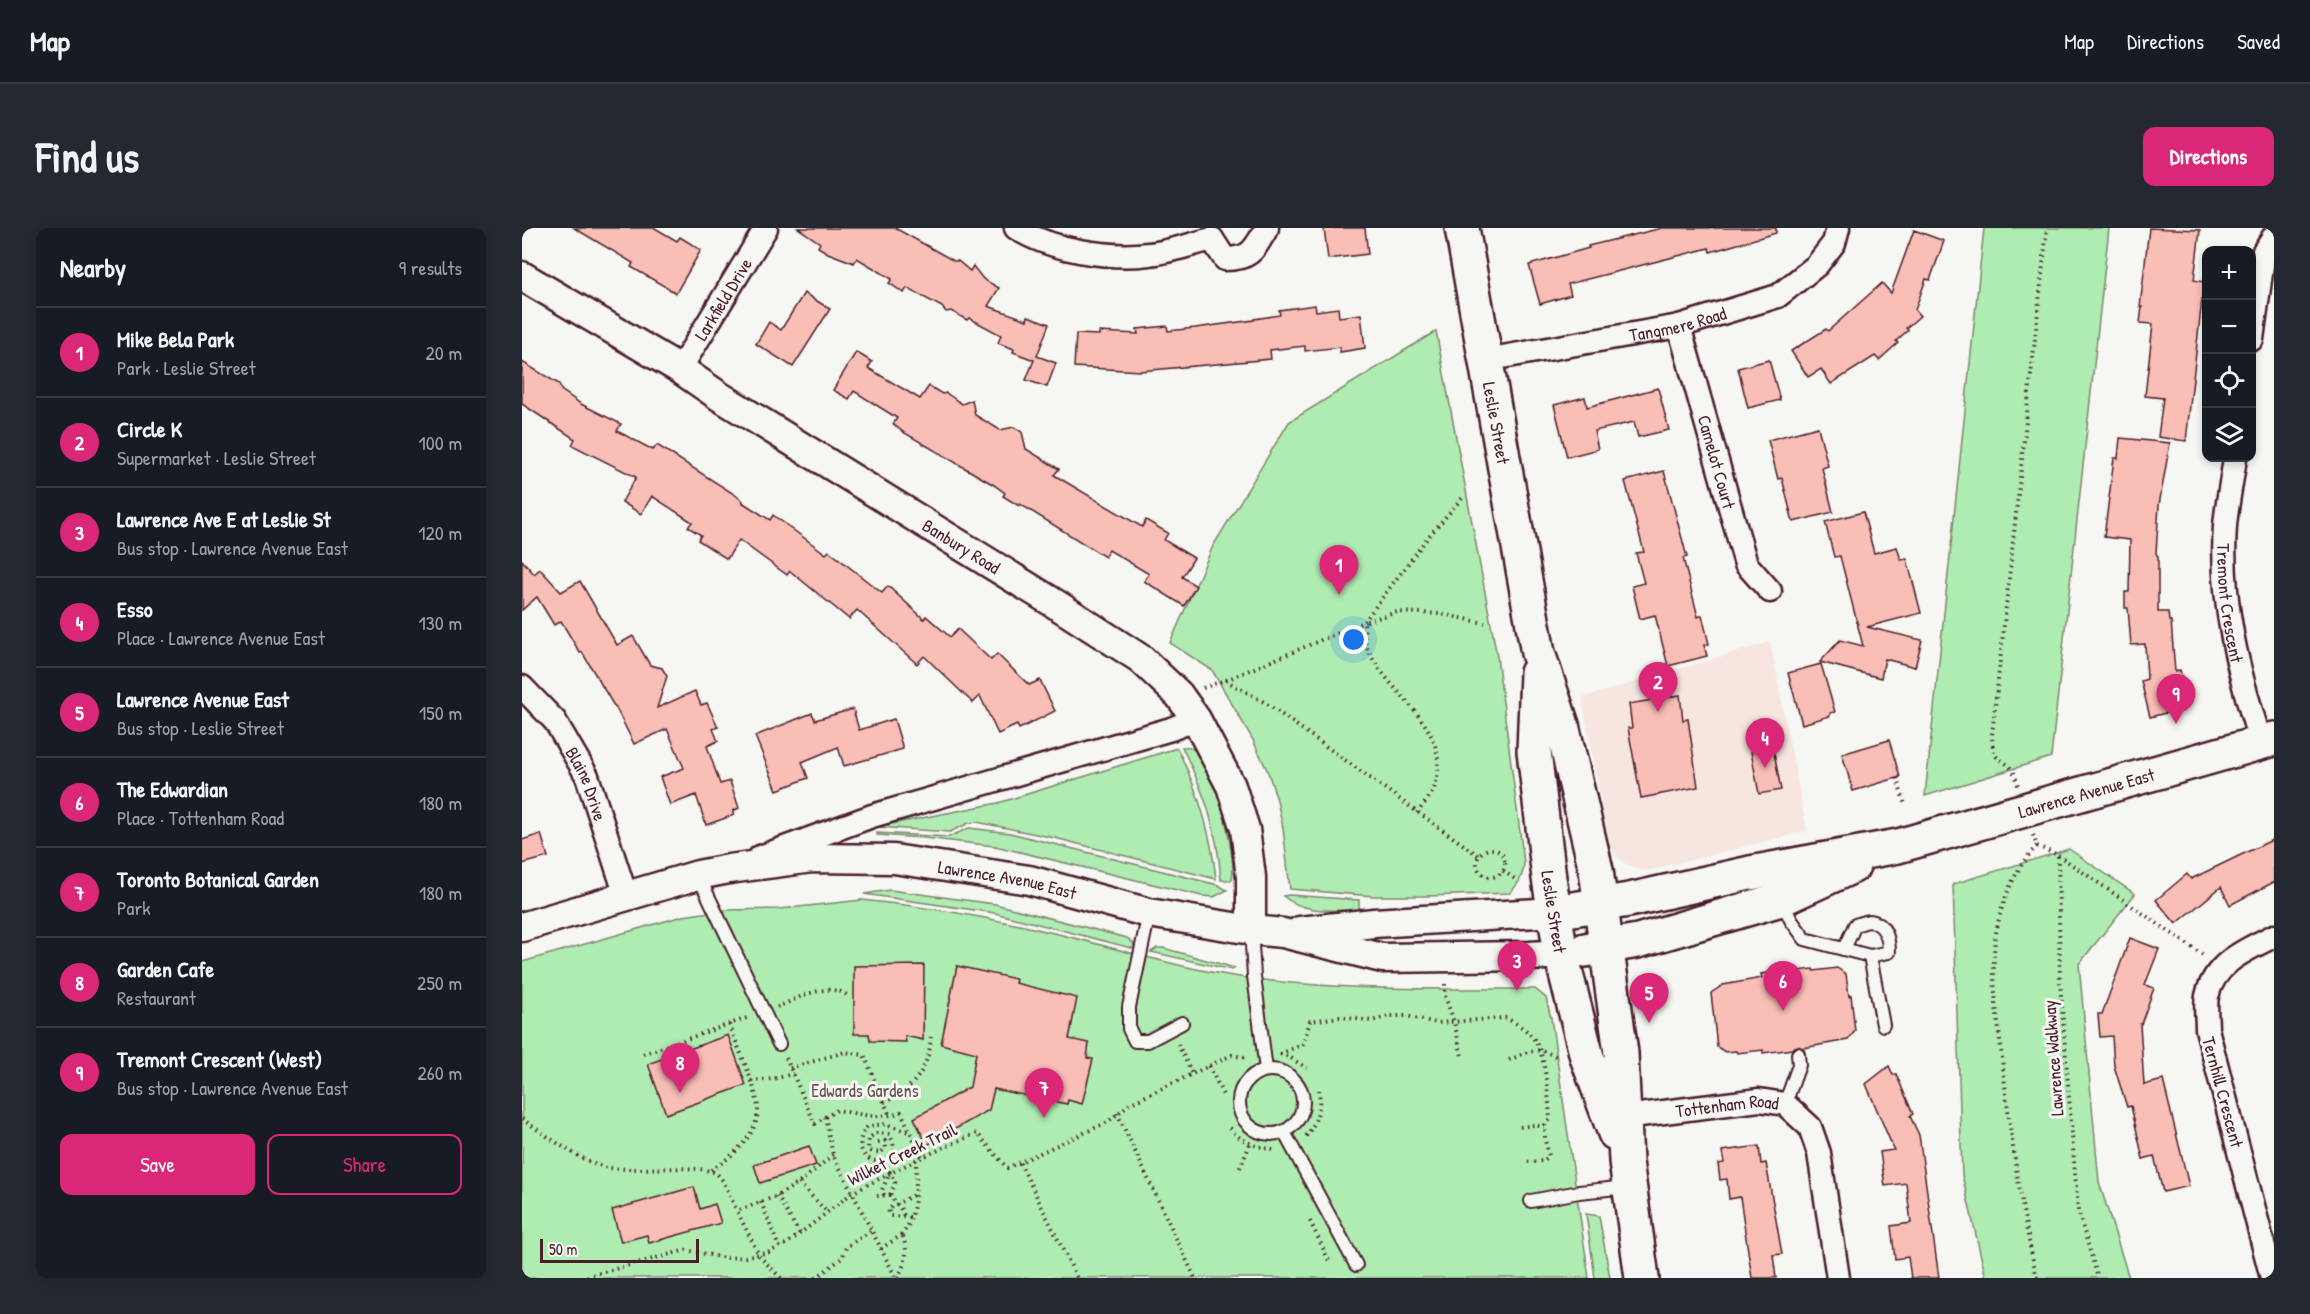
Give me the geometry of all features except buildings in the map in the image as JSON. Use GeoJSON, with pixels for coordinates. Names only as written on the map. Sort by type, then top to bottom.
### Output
{"type":"FeatureCollection","features":[{"type":"Feature","properties":{"kind":"main road","name":"Leslie Street"},"geometry":{"type":"LineString","coordinates":[[1462,228],[1538,653],[1562,725],[1596,870],[1621,1053],[1628,1174],[1642,1278]]}},
{"type":"Feature","properties":{"kind":"main road","name":"Leslie Street"},"geometry":{"type":"LineString","coordinates":[[1538,653],[1534,751],[1561,954],[1587,1057],[1628,1174]]}},
{"type":"Feature","properties":{"kind":"main road","name":"Lawrence Avenue East"},"geometry":{"type":"LineString","coordinates":[[1554,912],[1601,905],[1750,873],[1898,846],[2267,741]]}},
{"type":"Feature","properties":{"kind":"main road","name":"Lawrence Avenue East"},"geometry":{"type":"LineString","coordinates":[[1561,954],[1638,941],[1781,899],[1898,846]]}},
{"type":"Feature","properties":{"kind":"street","name":"Larkfield Drive"},"geometry":{"type":"LineString","coordinates":[[680,369],[766,228]]}},
{"type":"Feature","properties":{"kind":"street"},"geometry":{"type":"LineString","coordinates":[[1016,228],[1033,239],[1099,254],[1150,254],[1214,233],[1225,259],[1240,259],[1254,250],[1267,228]]}},
{"type":"Feature","properties":{"kind":"street","name":"Tangmere Road"},"geometry":{"type":"LineString","coordinates":[[1485,360],[1679,326],[1778,296],[1817,265],[1834,243],[1838,228]]}},
{"type":"Feature","properties":{"kind":"street"},"geometry":{"type":"LineString","coordinates":[[2256,310],[2264,251],[2274,236]]}},
{"type":"Feature","properties":{"kind":"street","name":"Banbury Road"},"geometry":{"type":"LineString","coordinates":[[522,276],[680,369],[719,396],[1141,659],[1179,695],[1196,719],[1231,786],[1245,829],[1251,877],[1251,930]]}},
{"type":"Feature","properties":{"kind":"street","name":"Camelot Court"},"geometry":{"type":"LineString","coordinates":[[1679,326],[1746,564],[1770,591]]}},
{"type":"Feature","properties":{"kind":"street","name":"Tremont Crescent"},"geometry":{"type":"LineString","coordinates":[[2234,462],[2225,526],[2227,609],[2237,663],[2267,741]]}},
{"type":"Feature","properties":{"kind":"street","name":"Blaine Drive"},"geometry":{"type":"LineString","coordinates":[[522,687],[555,721],[587,776],[626,896]]}},
{"type":"Feature","properties":{"kind":"street","name":"Lawrence Avenue East"},"geometry":{"type":"LineString","coordinates":[[729,869],[872,816],[1171,729],[1196,719]]}},
{"type":"Feature","properties":{"kind":"street","name":"Lawrence Avenue East"},"geometry":{"type":"LineString","coordinates":[[522,927],[729,869],[812,858],[894,859],[1029,880],[1149,914],[1283,933],[1382,958],[1561,954]]}},
{"type":"Feature","properties":{"kind":"street","name":"Lawrence Avenue East"},"geometry":{"type":"LineString","coordinates":[[1283,933],[1374,923],[1554,912]]}},
{"type":"Feature","properties":{"kind":"street","name":"Ternhill Crescent"},"geometry":{"type":"LineString","coordinates":[[2272,1278],[2207,1029],[2207,996],[2221,968],[2239,954],[2274,936]]}},
{"type":"Feature","properties":{"kind":"street","name":"Tottenham Road"},"geometry":{"type":"LineString","coordinates":[[1624,1117],[1759,1100],[1785,1104],[1810,1127],[1819,1153],[1838,1278]]}},
{"type":"Feature","properties":{"kind":"lane"},"geometry":{"type":"LineString","coordinates":[[698,876],[779,1044]]}},
{"type":"Feature","properties":{"kind":"lane"},"geometry":{"type":"LineString","coordinates":[[1781,899],[1791,920],[1805,939],[1870,956],[1889,952],[1889,940],[1883,928],[1869,921],[1855,925],[1844,949]]}},
{"type":"Feature","properties":{"kind":"lane"},"geometry":{"type":"LineString","coordinates":[[1149,914],[1130,1003],[1129,1029],[1133,1039],[1138,1042],[1148,1041],[1176,1026]]}},
{"type":"Feature","properties":{"kind":"lane"},"geometry":{"type":"LineString","coordinates":[[1251,930],[1254,976],[1266,1070]]}},
{"type":"Feature","properties":{"kind":"lane"},"geometry":{"type":"LineString","coordinates":[[1870,956],[1883,1025]]}},
{"type":"Feature","properties":{"kind":"lane"},"geometry":{"type":"LineString","coordinates":[[1785,1104],[1799,1065],[1798,1054]]}},
{"type":"Feature","properties":{"kind":"lane"},"geometry":{"type":"LineString","coordinates":[[1266,1070],[1286,1073],[1300,1086],[1303,1107],[1300,1117],[1284,1132],[1265,1134],[1256,1130],[1248,1124],[1239,1106],[1241,1090],[1245,1083],[1258,1072],[1266,1070]]}},
{"type":"Feature","properties":{"kind":"lane"},"geometry":{"type":"LineString","coordinates":[[1284,1132],[1356,1265]]}},
{"type":"Feature","properties":{"kind":"lane"},"geometry":{"type":"LineString","coordinates":[[1531,1202],[1579,1192],[1628,1174]]}},
{"type":"Feature","properties":{"kind":"path"},"geometry":{"type":"LineString","coordinates":[[2017,784],[2014,772],[1997,759],[1992,747],[1992,735],[2047,228]]}},
{"type":"Feature","properties":{"kind":"path"},"geometry":{"type":"LineString","coordinates":[[1417,813],[1435,787],[1438,756],[1431,732],[1385,675],[1367,648],[1364,622],[1428,537],[1465,495]]}},
{"type":"Feature","properties":{"kind":"path"},"geometry":{"type":"LineString","coordinates":[[1197,689],[1226,680],[1364,622],[1397,612],[1441,614],[1485,623]]}},
{"type":"Feature","properties":{"kind":"path"},"geometry":{"type":"LineString","coordinates":[[1226,680],[1264,702],[1376,780],[1417,813],[1479,856]]}},
{"type":"Feature","properties":{"kind":"path"},"geometry":{"type":"LineString","coordinates":[[1897,778],[1905,805]]}},
{"type":"Feature","properties":{"kind":"path"},"geometry":{"type":"LineString","coordinates":[[2033,834],[2037,846],[2058,855],[2221,968]]}},
{"type":"Feature","properties":{"kind":"path"},"geometry":{"type":"LineString","coordinates":[[2037,846],[2018,871],[2000,917],[1995,942],[1994,987],[2017,1177],[2037,1278]]}},
{"type":"Feature","properties":{"kind":"path"},"geometry":{"type":"LineString","coordinates":[[1485,850],[1499,851],[1505,858],[1503,871],[1495,877],[1482,874],[1477,865],[1479,856],[1485,850]]}},
{"type":"Feature","properties":{"kind":"path","name":"Lawrence Walkway"},"geometry":{"type":"LineString","coordinates":[[2058,855],[2060,982],[2078,1211],[2098,1278]]}},
{"type":"Feature","properties":{"kind":"path"},"geometry":{"type":"LineString","coordinates":[[1503,871],[1518,881]]}},
{"type":"Feature","properties":{"kind":"path"},"geometry":{"type":"LineString","coordinates":[[1445,984],[1445,996],[1462,1056]]}},
{"type":"Feature","properties":{"kind":"path"},"geometry":{"type":"LineString","coordinates":[[643,1054],[825,989],[841,991],[847,995]]}},
{"type":"Feature","properties":{"kind":"path"},"geometry":{"type":"LineString","coordinates":[[1306,1068],[1280,1054],[1303,1044],[1310,1021],[1340,1017],[1372,1021],[1389,1016],[1406,1016],[1437,1023],[1505,1018],[1534,1038],[1540,1050],[1549,1098],[1550,1120],[1545,1127],[1549,1156],[1543,1161],[1525,1162]]}},
{"type":"Feature","properties":{"kind":"path"},"geometry":{"type":"LineString","coordinates":[[711,1171],[734,1154],[755,1123],[757,1105],[729,1024]]}},
{"type":"Feature","properties":{"kind":"path"},"geometry":{"type":"LineString","coordinates":[[1176,1026],[1192,1074]]}},
{"type":"Feature","properties":{"kind":"path"},"geometry":{"type":"LineString","coordinates":[[884,1102],[897,1096],[917,1079],[924,1068],[930,1050],[931,1037]]}},
{"type":"Feature","properties":{"kind":"path"},"geometry":{"type":"LineString","coordinates":[[779,1044],[815,1124],[837,1110],[890,1116],[901,1112],[922,1157]]}},
{"type":"Feature","properties":{"kind":"path"},"geometry":{"type":"LineString","coordinates":[[1509,1060],[1540,1050],[1558,1057]]}},
{"type":"Feature","properties":{"kind":"path"},"geometry":{"type":"LineString","coordinates":[[790,1068],[844,1052],[864,1055],[890,1116]]}},
{"type":"Feature","properties":{"kind":"path"},"geometry":{"type":"LineString","coordinates":[[1077,1278],[1020,1163],[1108,1122],[1129,1104],[1232,1055],[1242,1055],[1249,1059]]}},
{"type":"Feature","properties":{"kind":"path"},"geometry":{"type":"LineString","coordinates":[[1209,1066],[1224,1097]]}},
{"type":"Feature","properties":{"kind":"path"},"geometry":{"type":"LineString","coordinates":[[750,1081],[771,1080],[793,1074]]}},
{"type":"Feature","properties":{"kind":"path"},"geometry":{"type":"LineString","coordinates":[[1306,1136],[1319,1111],[1319,1090]]}},
{"type":"Feature","properties":{"kind":"path"},"geometry":{"type":"LineString","coordinates":[[1117,1113],[1195,1278]]}},
{"type":"Feature","properties":{"kind":"path"},"geometry":{"type":"LineString","coordinates":[[825,1117],[833,1155],[897,1278]]}},
{"type":"Feature","properties":{"kind":"path"},"geometry":{"type":"LineString","coordinates":[[522,1119],[586,1160],[607,1168],[630,1170],[698,1168],[711,1171],[720,1177],[759,1254],[781,1278]]}},
{"type":"Feature","properties":{"kind":"path"},"geometry":{"type":"LineString","coordinates":[[878,1142],[885,1141],[884,1151],[880,1153],[868,1148],[869,1138],[880,1133],[889,1134],[894,1151],[887,1160],[875,1162],[866,1157],[861,1147],[862,1135],[868,1126],[886,1124],[911,1133]]}},
{"type":"Feature","properties":{"kind":"path"},"geometry":{"type":"LineString","coordinates":[[1520,1127],[1534,1125],[1545,1127]]}},
{"type":"Feature","properties":{"kind":"path"},"geometry":{"type":"LineString","coordinates":[[1230,1128],[1250,1144],[1278,1153]]}},
{"type":"Feature","properties":{"kind":"path","name":"Wilket Creek Trail"},"geometry":{"type":"LineString","coordinates":[[581,1278],[686,1250],[725,1258],[759,1254],[780,1247],[852,1193],[890,1172],[977,1133],[1007,1168],[1020,1163]]}},
{"type":"Feature","properties":{"kind":"path"},"geometry":{"type":"LineString","coordinates":[[1240,1168],[1250,1144]]}},
{"type":"Feature","properties":{"kind":"path"},"geometry":{"type":"LineString","coordinates":[[737,1211],[777,1196],[799,1183],[833,1155]]}},
{"type":"Feature","properties":{"kind":"path"},"geometry":{"type":"LineString","coordinates":[[881,1249],[902,1234],[910,1217],[916,1194],[916,1160]]}},
{"type":"Feature","properties":{"kind":"path"},"geometry":{"type":"LineString","coordinates":[[890,1172],[882,1191],[901,1208],[904,1216]]}},
{"type":"Feature","properties":{"kind":"path"},"geometry":{"type":"LineString","coordinates":[[878,1196],[887,1195],[895,1183],[890,1172]]}},
{"type":"Feature","properties":{"kind":"path"},"geometry":{"type":"LineString","coordinates":[[799,1183],[826,1212]]}},
{"type":"Feature","properties":{"kind":"path"},"geometry":{"type":"LineString","coordinates":[[910,1217],[890,1216],[887,1213],[888,1209],[916,1194]]}},
{"type":"Feature","properties":{"kind":"path"},"geometry":{"type":"LineString","coordinates":[[777,1196],[800,1234]]}},
{"type":"Feature","properties":{"kind":"path"},"geometry":{"type":"LineString","coordinates":[[761,1202],[780,1247]]}},
{"type":"Feature","properties":{"kind":"path"},"geometry":{"type":"LineString","coordinates":[[1310,1221],[1330,1263]]}},
{"type":"Feature","properties":{"kind":"path"},"geometry":{"type":"LineString","coordinates":[[816,1278],[842,1258],[846,1246],[871,1231]]}},
{"type":"Feature","properties":{"kind":"path"},"geometry":{"type":"LineString","coordinates":[[897,1278],[906,1257],[907,1248],[902,1234]]}},
{"type":"Feature","properties":{"kind":"shaded area"},"geometry":{"type":"Polygon","coordinates":[[[1770,642],[1807,831],[1650,870],[1637,869],[1626,864],[1616,856],[1609,844],[1582,698],[1770,642]]]}},
{"type":"Feature","properties":{"kind":"green space"},"geometry":{"type":"Polygon","coordinates":[[[1984,228],[2109,228],[2051,757],[1925,796],[1984,228]]]}},
{"type":"Feature","properties":{"kind":"green space"},"geometry":{"type":"Polygon","coordinates":[[[1436,331],[1497,656],[1524,863],[1523,872],[1510,893],[1373,896],[1290,889],[1283,828],[1277,800],[1268,772],[1252,738],[1212,670],[1170,643],[1213,546],[1289,422],[1436,331]]]}},
{"type":"Feature","properties":{"kind":"green space"},"geometry":{"type":"Polygon","coordinates":[[[1182,747],[1190,747],[1200,756],[1216,788],[1228,830],[1233,868],[1232,880],[1221,880],[1209,811],[1182,747]]]}},
{"type":"Feature","properties":{"kind":"green space"},"geometry":{"type":"Polygon","coordinates":[[[1177,748],[1202,812],[1211,845],[1216,879],[1055,838],[977,822],[969,823],[950,832],[876,827],[998,803],[1177,748]]]}},
{"type":"Feature","properties":{"kind":"green space"},"geometry":{"type":"Polygon","coordinates":[[[969,828],[1010,833],[1218,885],[1227,890],[1214,897],[1202,896],[995,846],[877,835],[877,833],[949,837],[969,828]]]}},
{"type":"Feature","properties":{"kind":"green space"},"geometry":{"type":"Polygon","coordinates":[[[2069,849],[2135,894],[2079,964],[2099,1182],[2129,1278],[1986,1278],[1962,1175],[1953,884],[2069,849]]]}},
{"type":"Feature","properties":{"kind":"green space"},"geometry":{"type":"Polygon","coordinates":[[[890,890],[995,904],[1127,938],[1133,943],[1135,949],[995,913],[864,894],[890,890]]]}},
{"type":"Feature","properties":{"kind":"green space"},"geometry":{"type":"Polygon","coordinates":[[[1283,896],[1359,900],[1359,910],[1329,910],[1300,906],[1283,896]]]}},
{"type":"Feature","properties":{"kind":"green space","name":"Edwards Gardens"},"geometry":{"type":"Polygon","coordinates":[[[862,900],[929,908],[996,920],[1190,968],[1277,982],[1350,987],[1535,989],[1546,998],[1551,1018],[1589,1278],[522,1278],[522,962],[683,916],[724,910],[780,909],[862,900]]]}},
{"type":"Feature","properties":{"kind":"green space"},"geometry":{"type":"Polygon","coordinates":[[[1157,948],[1235,968],[1232,970],[1151,952],[1157,948]]]}},
{"type":"Feature","properties":{"kind":"green space"},"geometry":{"type":"Polygon","coordinates":[[[1586,1214],[1599,1216],[1610,1278],[1595,1278],[1586,1214]]]}},
{"type":"Feature","properties":{"kind":"place","name":"Mike Bela Park"},"geometry":{"type":"Point","coordinates":[1339,595]}},
{"type":"Feature","properties":{"kind":"place","name":"Circle K"},"geometry":{"type":"Point","coordinates":[1658,712]}},
{"type":"Feature","properties":{"kind":"place","name":"Tremont Crescent (West)"},"geometry":{"type":"Point","coordinates":[2176,724]}},
{"type":"Feature","properties":{"kind":"place","name":"Esso"},"geometry":{"type":"Point","coordinates":[1765,768]}},
{"type":"Feature","properties":{"kind":"place","name":"Lawrence Ave E at Leslie St"},"geometry":{"type":"Point","coordinates":[1517,991]}},
{"type":"Feature","properties":{"kind":"place","name":"The Edwardian"},"geometry":{"type":"Point","coordinates":[1783,1011]}},
{"type":"Feature","properties":{"kind":"place","name":"Lawrence Avenue East"},"geometry":{"type":"Point","coordinates":[1649,1023]}},
{"type":"Feature","properties":{"kind":"place","name":"Garden Cafe"},"geometry":{"type":"Point","coordinates":[680,1093]}},
{"type":"Feature","properties":{"kind":"place","name":"Toronto Botanical Garden"},"geometry":{"type":"Point","coordinates":[1044,1118]}}]}
